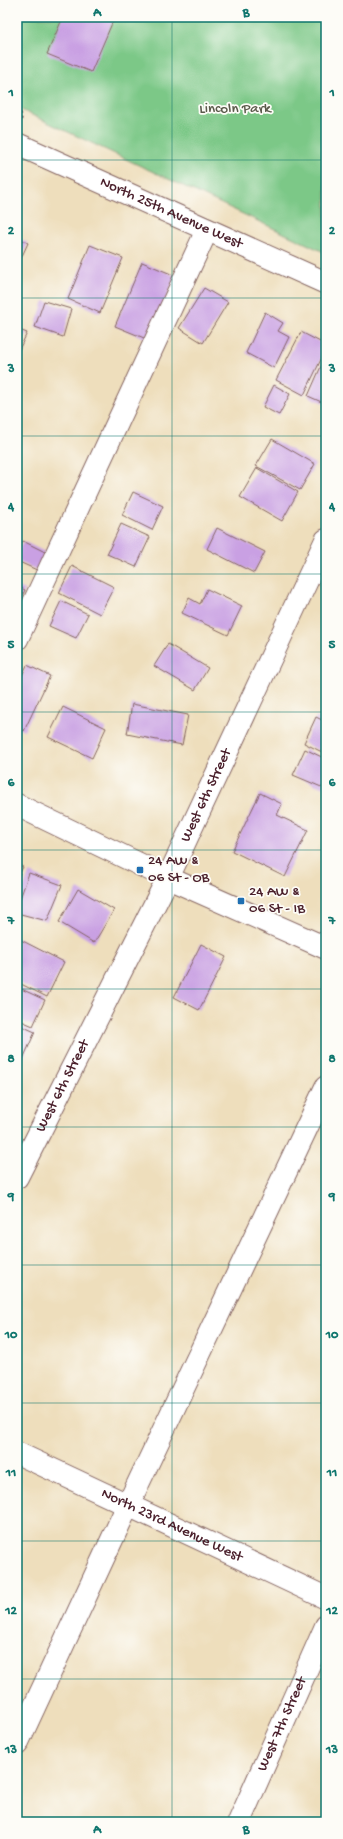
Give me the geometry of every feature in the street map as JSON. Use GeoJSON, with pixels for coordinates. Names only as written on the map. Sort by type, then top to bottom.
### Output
{"type":"FeatureCollection","features":[{"type":"Feature","properties":{"kind":"street","name":"North 25th Avenue West"},"geometry":{"type":"LineString","coordinates":[[17,144],[326,283]]}},
{"type":"Feature","properties":{"kind":"street"},"geometry":{"type":"LineString","coordinates":[[17,639],[207,230]]}},
{"type":"Feature","properties":{"kind":"street","name":"West 6th Street"},"geometry":{"type":"LineString","coordinates":[[17,1177],[168,878],[326,540]]}},
{"type":"Feature","properties":{"kind":"street"},"geometry":{"type":"LineString","coordinates":[[17,806],[168,878],[326,948]]}},
{"type":"Feature","properties":{"kind":"street"},"geometry":{"type":"LineString","coordinates":[[17,1744],[128,1505],[326,1087]]}},
{"type":"Feature","properties":{"kind":"street","name":"North 23rd Avenue West"},"geometry":{"type":"LineString","coordinates":[[17,1453],[326,1598]]}},
{"type":"Feature","properties":{"kind":"street","name":"West 7th Street"},"geometry":{"type":"LineString","coordinates":[[239,1822],[326,1626]]}},
{"type":"Feature","properties":{"kind":"green space","name":"Lincoln Park"},"geometry":{"type":"Polygon","coordinates":[[[17,17],[326,17],[326,253],[17,108],[17,17]]]}},
{"type":"Feature","properties":{"kind":"building"},"geometry":{"type":"Polygon","coordinates":[[[63,17],[103,17],[113,21],[91,72],[47,54],[63,17]]]}},
{"type":"Feature","properties":{"kind":"building"},"geometry":{"type":"Polygon","coordinates":[[[17,237],[28,243],[17,267],[17,237]]]}},
{"type":"Feature","properties":{"kind":"building"},"geometry":{"type":"Polygon","coordinates":[[[90,245],[123,258],[100,313],[68,299],[90,245]]]}},
{"type":"Feature","properties":{"kind":"building"},"geometry":{"type":"Polygon","coordinates":[[[142,262],[176,276],[149,340],[115,326],[142,262]]]}},
{"type":"Feature","properties":{"kind":"building"},"geometry":{"type":"Polygon","coordinates":[[[204,288],[228,302],[203,343],[179,328],[204,288]]]}},
{"type":"Feature","properties":{"kind":"building"},"geometry":{"type":"Polygon","coordinates":[[[44,301],[71,309],[63,337],[35,327],[44,301]]]}},
{"type":"Feature","properties":{"kind":"building"},"geometry":{"type":"Polygon","coordinates":[[[265,312],[283,323],[278,331],[289,337],[274,368],[246,353],[265,312]]]}},
{"type":"Feature","properties":{"kind":"building"},"geometry":{"type":"Polygon","coordinates":[[[17,329],[27,333],[17,354],[17,329]]]}},
{"type":"Feature","properties":{"kind":"building"},"geometry":{"type":"Polygon","coordinates":[[[301,332],[326,345],[326,349],[304,395],[276,380],[301,332]]]}},
{"type":"Feature","properties":{"kind":"building"},"geometry":{"type":"Polygon","coordinates":[[[326,355],[326,404],[308,396],[326,355]]]}},
{"type":"Feature","properties":{"kind":"building"},"geometry":{"type":"Polygon","coordinates":[[[274,385],[290,394],[279,415],[263,407],[274,385]]]}},
{"type":"Feature","properties":{"kind":"building"},"geometry":{"type":"Polygon","coordinates":[[[272,439],[315,464],[300,490],[256,466],[272,439]]]}},
{"type":"Feature","properties":{"kind":"building"},"geometry":{"type":"Polygon","coordinates":[[[257,468],[298,492],[282,521],[240,497],[257,468]]]}},
{"type":"Feature","properties":{"kind":"building"},"geometry":{"type":"Polygon","coordinates":[[[133,492],[163,506],[152,530],[122,515],[133,492]]]}},
{"type":"Feature","properties":{"kind":"building"},"geometry":{"type":"Polygon","coordinates":[[[121,524],[150,537],[136,567],[107,554],[121,524]]]}},
{"type":"Feature","properties":{"kind":"building"},"geometry":{"type":"Polygon","coordinates":[[[217,528],[265,552],[254,573],[207,549],[217,528]]]}},
{"type":"Feature","properties":{"kind":"building"},"geometry":{"type":"Polygon","coordinates":[[[23,541],[47,553],[39,571],[17,561],[17,553],[23,541]]]}},
{"type":"Feature","properties":{"kind":"building"},"geometry":{"type":"Polygon","coordinates":[[[72,566],[114,587],[100,614],[59,593],[72,566]]]}},
{"type":"Feature","properties":{"kind":"building"},"geometry":{"type":"Polygon","coordinates":[[[17,586],[25,590],[17,606],[17,586]]]}},
{"type":"Feature","properties":{"kind":"building"},"geometry":{"type":"Polygon","coordinates":[[[207,589],[242,606],[228,635],[182,613],[189,598],[200,604],[207,589]]]}},
{"type":"Feature","properties":{"kind":"building"},"geometry":{"type":"Polygon","coordinates":[[[61,601],[88,614],[76,638],[49,626],[61,601]]]}},
{"type":"Feature","properties":{"kind":"building"},"geometry":{"type":"Polygon","coordinates":[[[168,644],[208,668],[195,690],[154,666],[168,644]]]}},
{"type":"Feature","properties":{"kind":"building"},"geometry":{"type":"Polygon","coordinates":[[[27,665],[50,676],[24,731],[17,728],[17,686],[27,665]]]}},
{"type":"Feature","properties":{"kind":"building"},"geometry":{"type":"Polygon","coordinates":[[[132,704],[188,715],[182,745],[127,734],[132,704]]]}},
{"type":"Feature","properties":{"kind":"building"},"geometry":{"type":"Polygon","coordinates":[[[63,707],[106,728],[92,758],[48,737],[63,707]]]}},
{"type":"Feature","properties":{"kind":"building"},"geometry":{"type":"Polygon","coordinates":[[[316,717],[326,722],[326,754],[304,743],[316,717]]]}},
{"type":"Feature","properties":{"kind":"building"},"geometry":{"type":"Polygon","coordinates":[[[305,749],[326,759],[326,789],[293,775],[305,749]]]}},
{"type":"Feature","properties":{"kind":"building"},"geometry":{"type":"Polygon","coordinates":[[[260,793],[282,804],[277,815],[308,830],[285,877],[232,851],[260,793]]]}},
{"type":"Feature","properties":{"kind":"building"},"geometry":{"type":"Polygon","coordinates":[[[17,864],[23,867],[17,879],[17,864]]]}},
{"type":"Feature","properties":{"kind":"building"},"geometry":{"type":"Polygon","coordinates":[[[29,873],[62,885],[47,921],[17,913],[17,907],[29,873]]]}},
{"type":"Feature","properties":{"kind":"building"},"geometry":{"type":"Polygon","coordinates":[[[78,889],[114,910],[94,943],[59,922],[78,889]]]}},
{"type":"Feature","properties":{"kind":"building"},"geometry":{"type":"Polygon","coordinates":[[[17,938],[64,962],[47,997],[17,982],[17,938]]]}},
{"type":"Feature","properties":{"kind":"building"},"geometry":{"type":"Polygon","coordinates":[[[201,944],[226,957],[199,1010],[174,997],[201,944]]]}},
{"type":"Feature","properties":{"kind":"building"},"geometry":{"type":"Polygon","coordinates":[[[17,987],[45,1000],[33,1026],[17,1019],[17,987]]]}},
{"type":"Feature","properties":{"kind":"building"},"geometry":{"type":"Polygon","coordinates":[[[17,1024],[35,1032],[23,1059],[17,1057],[17,1024]]]}},
{"type":"Feature","properties":{"kind":"place","name":"24 AW & 06 St - OB"},"geometry":{"type":"Point","coordinates":[140,870]}},
{"type":"Feature","properties":{"kind":"place","name":"24 AW & 06 St - IB"},"geometry":{"type":"Point","coordinates":[241,901]}}]}
